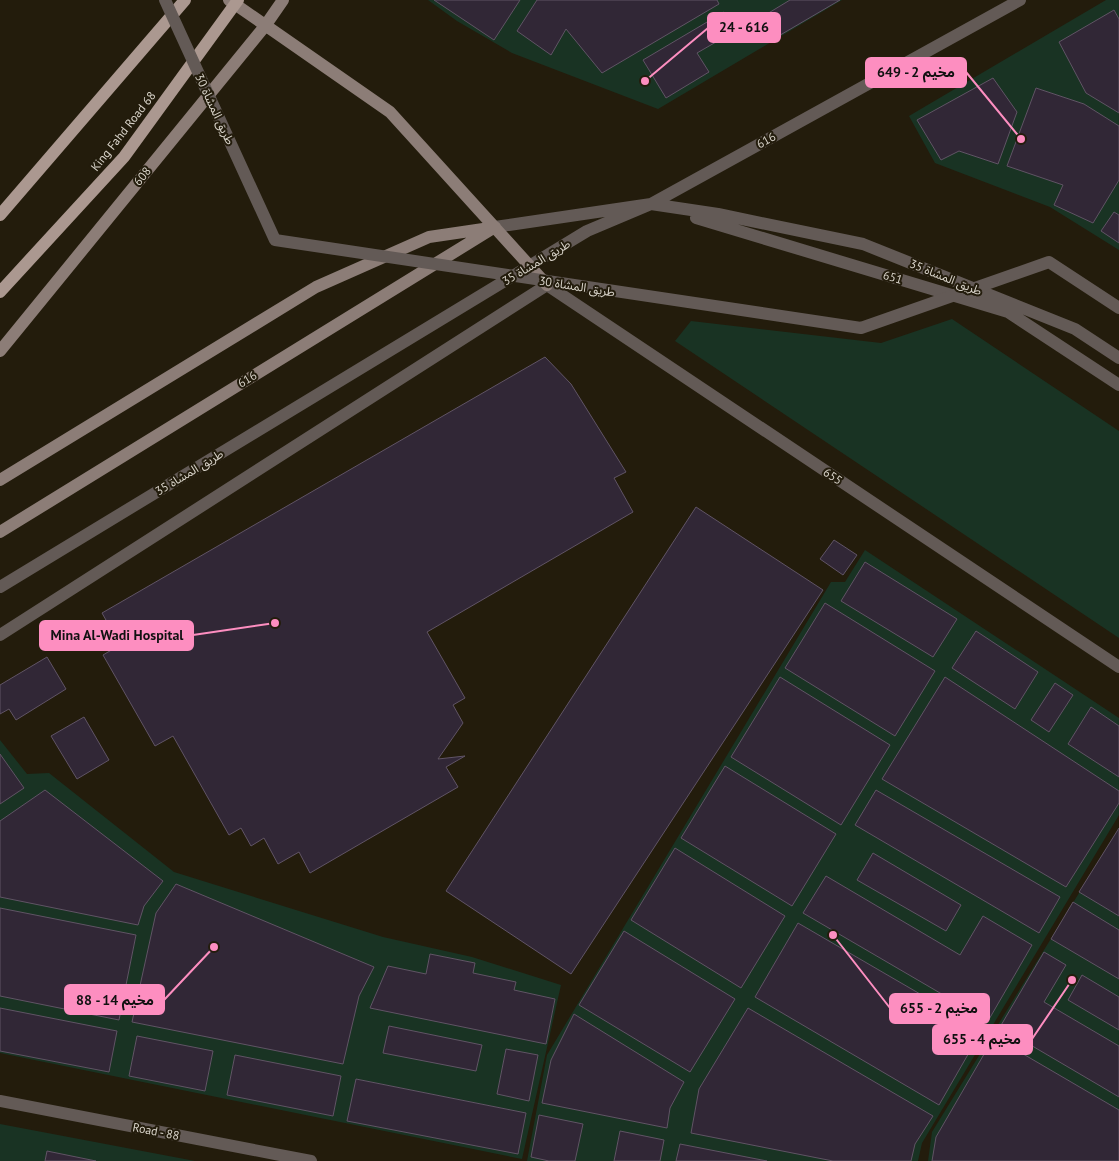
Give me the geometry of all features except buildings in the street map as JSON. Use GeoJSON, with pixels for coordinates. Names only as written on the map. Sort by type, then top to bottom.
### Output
{"type":"FeatureCollection","features":[{"type":"Feature","properties":{"kind":"main road"},"geometry":{"type":"LineString","coordinates":[[0,215],[185,0]]}},
{"type":"Feature","properties":{"kind":"main road","name":"608"},"geometry":{"type":"LineString","coordinates":[[0,351],[265,26],[283,0]]}},
{"type":"Feature","properties":{"kind":"main road"},"geometry":{"type":"LineString","coordinates":[[234,2],[265,26],[390,112],[547,285]]}},
{"type":"Feature","properties":{"kind":"main road","name":"King Fahd Road 68"},"geometry":{"type":"LineString","coordinates":[[0,292],[124,157],[234,2]]}},
{"type":"Feature","properties":{"kind":"main road","name":"616"},"geometry":{"type":"LineString","coordinates":[[0,480],[316,287],[430,236],[495,227]]}},
{"type":"Feature","properties":{"kind":"main road","name":"616"},"geometry":{"type":"LineString","coordinates":[[0,532],[495,227]]}},
{"type":"Feature","properties":{"kind":"street","name":"طريق المشاة 30"},"geometry":{"type":"LineString","coordinates":[[165,0],[275,240],[861,328],[1049,262],[1119,308]]}},
{"type":"Feature","properties":{"kind":"street","name":"616"},"geometry":{"type":"LineString","coordinates":[[495,227],[651,204],[1020,0]]}},
{"type":"Feature","properties":{"kind":"street","name":"طريق المشاة 35"},"geometry":{"type":"LineString","coordinates":[[0,587],[587,231],[651,204],[718,214],[863,244],[1075,329],[1119,358]]}},
{"type":"Feature","properties":{"kind":"street","name":"651"},"geometry":{"type":"LineString","coordinates":[[651,204],[1008,312],[1119,385]]}},
{"type":"Feature","properties":{"kind":"street"},"geometry":{"type":"LineString","coordinates":[[0,635],[547,285]]}},
{"type":"Feature","properties":{"kind":"street","name":"655"},"geometry":{"type":"LineString","coordinates":[[547,285],[1119,667]]}},
{"type":"Feature","properties":{"kind":"street","name":"Road - 88"},"geometry":{"type":"LineString","coordinates":[[0,1101],[311,1161]]}},
{"type":"Feature","properties":{"kind":"green space"},"geometry":{"type":"Polygon","coordinates":[[[428,0],[842,0],[658,109],[512,53],[457,21],[428,0]]]}},
{"type":"Feature","properties":{"kind":"green space"},"geometry":{"type":"Polygon","coordinates":[[[1106,0],[1119,0],[1119,250],[1050,207],[935,163],[909,116],[1106,0]]]}},
{"type":"Feature","properties":{"kind":"green space"},"geometry":{"type":"Polygon","coordinates":[[[952,319],[1119,431],[1119,638],[675,341],[691,321],[881,343],[952,319]]]}},
{"type":"Feature","properties":{"kind":"green space"},"geometry":{"type":"Polygon","coordinates":[[[865,550],[1119,718],[1119,815],[922,1143],[918,1161],[527,1161],[547,1055],[831,582],[845,582],[865,550]]]}},
{"type":"Feature","properties":{"kind":"green space"},"geometry":{"type":"Polygon","coordinates":[[[0,740],[27,774],[49,773],[174,872],[383,937],[472,957],[561,985],[522,1159],[0,1053],[0,740]]]}},
{"type":"Feature","properties":{"kind":"green space"},"geometry":{"type":"Polygon","coordinates":[[[1119,828],[1119,1161],[928,1161],[932,1132],[1119,828]]]}},
{"type":"Feature","properties":{"kind":"green space"},"geometry":{"type":"Polygon","coordinates":[[[0,1124],[195,1161],[0,1161],[0,1124]]]}},
{"type":"Feature","properties":{"kind":"place","name":"24 - 616"},"geometry":{"type":"Point","coordinates":[645,81]}},
{"type":"Feature","properties":{"kind":"place","name":"مخيم 2 - 649"},"geometry":{"type":"Point","coordinates":[1021,139]}},
{"type":"Feature","properties":{"kind":"place","name":"Mina Al-Wadi Hospital"},"geometry":{"type":"Point","coordinates":[275,623]}},
{"type":"Feature","properties":{"kind":"place","name":"مخيم 2 - 655"},"geometry":{"type":"Point","coordinates":[833,935]}},
{"type":"Feature","properties":{"kind":"place","name":"مخيم 14 - 88"},"geometry":{"type":"Point","coordinates":[214,947]}},
{"type":"Feature","properties":{"kind":"place","name":"مخيم 4 - 655"},"geometry":{"type":"Point","coordinates":[1072,980]}}]}
